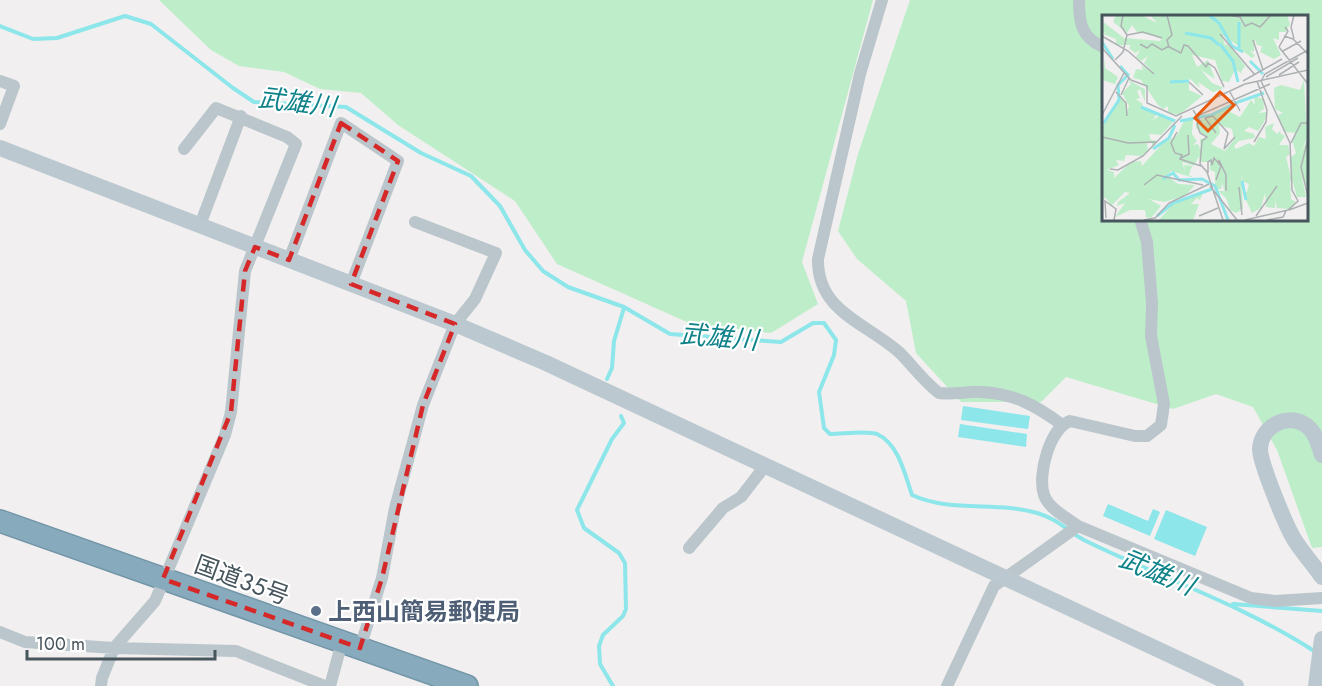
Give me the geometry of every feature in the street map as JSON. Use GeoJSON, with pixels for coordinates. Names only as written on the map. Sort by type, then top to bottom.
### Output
{"type":"FeatureCollection","features":[{"type":"Feature","properties":{"kind":"highway","name":"国道35号"},"geometry":{"type":"LineString","coordinates":[[0,521],[467,686]]}},
{"type":"Feature","properties":{"kind":"street"},"geometry":{"type":"LineString","coordinates":[[882,0],[860,74],[820,249],[818,272],[820,283],[845,315],[900,353],[939,393],[981,392],[1008,396],[1038,406],[1061,424]]}},
{"type":"Feature","properties":{"kind":"street"},"geometry":{"type":"LineString","coordinates":[[1079,0],[1079,24],[1086,35],[1102,46]]}},
{"type":"Feature","properties":{"kind":"street"},"geometry":{"type":"LineString","coordinates":[[0,81],[14,86],[0,124]]}},
{"type":"Feature","properties":{"kind":"street"},"geometry":{"type":"LineString","coordinates":[[101,686],[114,648],[155,601],[225,435],[231,412],[245,271],[296,144],[288,137],[241,116],[216,108],[184,149]]}},
{"type":"Feature","properties":{"kind":"street"},"geometry":{"type":"LineString","coordinates":[[200,225],[241,116]]}},
{"type":"Feature","properties":{"kind":"street"},"geometry":{"type":"LineString","coordinates":[[289,260],[341,123],[398,160],[351,284]]}},
{"type":"Feature","properties":{"kind":"street"},"geometry":{"type":"LineString","coordinates":[[0,148],[454,324],[546,363],[1236,686]]}},
{"type":"Feature","properties":{"kind":"street"},"geometry":{"type":"LineString","coordinates":[[1140,220],[1147,242],[1152,303],[1151,336],[1164,404],[1161,425],[1147,436],[1135,436],[1070,421],[1061,424],[1050,438],[1042,485],[1044,496],[1052,508],[1078,526],[1251,598],[1275,602],[1322,598]]}},
{"type":"Feature","properties":{"kind":"street"},"geometry":{"type":"LineString","coordinates":[[330,686],[382,578],[395,508],[423,405],[454,324],[475,299],[496,253],[415,222]]}},
{"type":"Feature","properties":{"kind":"street"},"geometry":{"type":"LineString","coordinates":[[1322,455],[1315,435],[1305,424],[1291,419],[1276,423],[1265,435],[1260,447],[1262,461],[1293,538],[1322,576]]}},
{"type":"Feature","properties":{"kind":"street"},"geometry":{"type":"LineString","coordinates":[[689,548],[723,508],[741,497],[765,466]]}},
{"type":"Feature","properties":{"kind":"street"},"geometry":{"type":"LineString","coordinates":[[947,686],[994,586],[1002,578],[1078,526]]}},
{"type":"Feature","properties":{"kind":"street"},"geometry":{"type":"LineString","coordinates":[[0,632],[25,642],[114,648],[236,651],[325,686]]}},
{"type":"Feature","properties":{"kind":"street"},"geometry":{"type":"LineString","coordinates":[[1317,682],[1322,639]]}},
{"type":"Feature","properties":{"kind":"highlighted area"},"geometry":{"type":"Polygon","coordinates":[[[341,123],[398,161],[351,284],[455,324],[423,405],[382,578],[360,648],[163,579],[231,412],[245,271],[255,247],[289,260],[341,123]]]}},
{"type":"Feature","properties":{"kind":"green space"},"geometry":{"type":"Polygon","coordinates":[[[159,0],[873,0],[802,262],[818,304],[771,333],[689,323],[557,264],[515,201],[398,125],[361,93],[320,89],[284,72],[239,66],[211,50],[159,0]]]}},
{"type":"Feature","properties":{"kind":"green space"},"geometry":{"type":"Polygon","coordinates":[[[910,0],[1322,0],[1322,547],[1312,548],[1277,450],[1253,407],[1216,394],[1173,409],[1066,377],[1041,402],[961,402],[916,353],[906,301],[857,259],[838,231],[858,154],[910,0]]]}},
{"type":"Feature","properties":{"kind":"water"},"geometry":{"type":"Polygon","coordinates":[[[963,406],[1030,416],[1028,429],[961,420],[963,406]]]}},
{"type":"Feature","properties":{"kind":"water"},"geometry":{"type":"Polygon","coordinates":[[[960,424],[1027,434],[1026,447],[958,437],[960,424]]]}},
{"type":"Feature","properties":{"kind":"water"},"geometry":{"type":"Polygon","coordinates":[[[1108,504],[1148,521],[1153,509],[1160,512],[1150,536],[1103,516],[1108,504]]]}},
{"type":"Feature","properties":{"kind":"water"},"geometry":{"type":"Polygon","coordinates":[[[1166,510],[1207,527],[1195,556],[1154,539],[1166,510]]]}},
{"type":"Feature","properties":{"kind":"waterway","name":"武雄川"},"geometry":{"type":"LineString","coordinates":[[0,26],[33,39],[57,38],[125,16],[151,24],[254,102],[346,107],[421,153],[471,176],[500,206],[525,250],[543,271],[568,287],[624,307],[670,334],[781,342],[813,323],[824,323],[836,340],[834,355],[819,392],[824,428],[830,434],[867,432],[885,439],[896,452],[912,495],[942,504],[1006,508],[1045,516],[1088,542],[1231,606],[1314,651]]}},
{"type":"Feature","properties":{"kind":"waterway"},"geometry":{"type":"LineString","coordinates":[[607,379],[612,368],[614,341],[624,308]]}},
{"type":"Feature","properties":{"kind":"waterway"},"geometry":{"type":"LineString","coordinates":[[613,686],[600,664],[599,646],[603,635],[623,616],[626,609],[625,563],[619,553],[584,528],[577,510],[612,439],[624,423],[621,416]]}},
{"type":"Feature","properties":{"kind":"waterway"},"geometry":{"type":"LineString","coordinates":[[1233,604],[1322,611]]}},
{"type":"Feature","properties":{"kind":"place","name":"上西山簡易郵便局"},"geometry":{"type":"Point","coordinates":[316,611]}}]}
